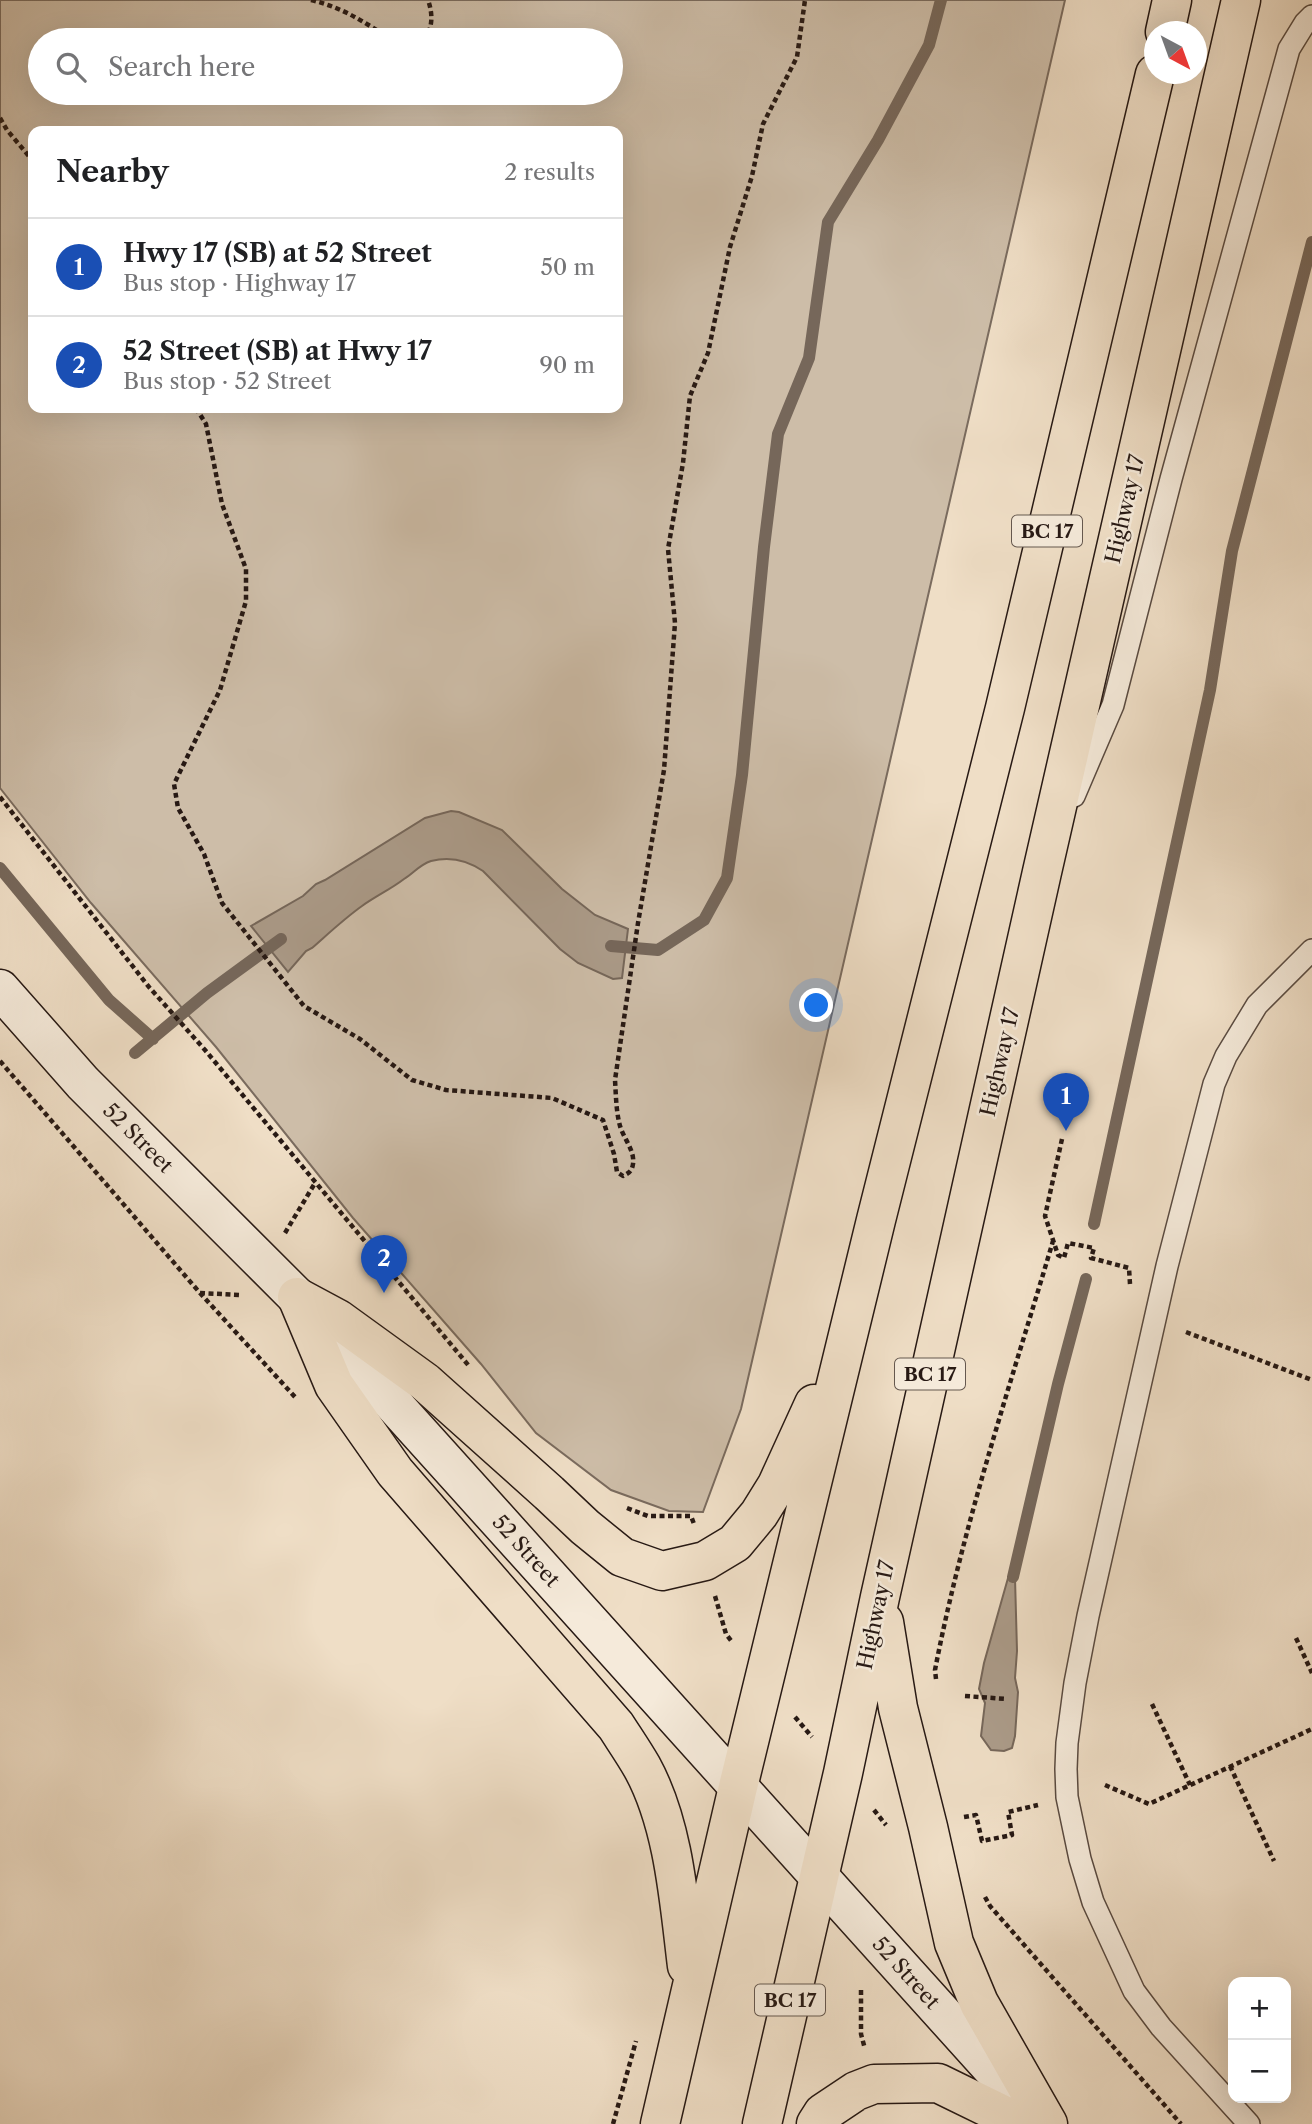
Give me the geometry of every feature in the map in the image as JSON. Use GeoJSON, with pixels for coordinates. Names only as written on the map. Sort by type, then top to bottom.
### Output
{"type":"FeatureCollection","features":[{"type":"Feature","properties":{"kind":"highway"},"geometry":{"type":"LineString","coordinates":[[1167,21],[1172,0]]}},
{"type":"Feature","properties":{"kind":"highway","name":"Highway 17"},"geometry":{"type":"LineString","coordinates":[[762,2124],[843,1773],[1042,872],[1241,0]]}},
{"type":"Feature","properties":{"kind":"highway","name":"BC 17"},"geometry":{"type":"LineString","coordinates":[[660,2124],[738,1787],[1005,708],[1153,84]]}},
{"type":"Feature","properties":{"kind":"highway"},"geometry":{"type":"LineString","coordinates":[[297,1297],[338,1319],[425,1382],[584,1527],[622,1557],[662,1571],[705,1561],[735,1543],[759,1514],[777,1485],[850,1326]]}},
{"type":"Feature","properties":{"kind":"highway"},"geometry":{"type":"LineString","coordinates":[[297,1297],[334,1385],[396,1472],[616,1726],[643,1769],[662,1816],[671,1852],[690,1992]]}},
{"type":"Feature","properties":{"kind":"highway"},"geometry":{"type":"LineString","coordinates":[[880,1597],[898,1708],[954,1943],[979,2003],[1048,2124]]}},
{"type":"Feature","properties":{"kind":"highway"},"geometry":{"type":"LineString","coordinates":[[816,2124],[823,2113],[856,2091],[874,2084],[938,2083],[1022,2124]]}},
{"type":"Feature","properties":{"kind":"street","name":"52 Street"},"geometry":{"type":"LineString","coordinates":[[0,989],[83,1083],[297,1297],[1042,2124]]}},
{"type":"Feature","properties":{"kind":"lane"},"geometry":{"type":"LineString","coordinates":[[1042,872],[1112,705],[1174,466],[1285,62],[1289,50],[1312,16]]}},
{"type":"Feature","properties":{"kind":"lane"},"geometry":{"type":"LineString","coordinates":[[1249,2124],[1161,2028],[1134,1991],[1093,1902],[1080,1859],[1067,1797],[1066,1756],[1075,1683],[1088,1616],[1167,1266],[1214,1084],[1226,1056],[1257,1005],[1312,950]]}},
{"type":"Feature","properties":{"kind":"path"},"geometry":{"type":"LineString","coordinates":[[311,0],[352,13],[374,28]]}},
{"type":"Feature","properties":{"kind":"path"},"geometry":{"type":"LineString","coordinates":[[428,0],[432,11],[430,28]]}},
{"type":"Feature","properties":{"kind":"path"},"geometry":{"type":"LineString","coordinates":[[199,413],[206,424],[222,505],[246,569],[246,601],[220,690],[174,785],[178,808],[204,854],[222,903],[304,1006],[360,1039],[412,1080],[446,1090],[552,1098],[603,1120],[617,1172],[623,1176],[630,1173],[633,1155],[621,1129],[615,1080],[664,770],[675,623],[668,550],[684,463],[690,396],[708,353],[730,247],[752,176],[763,124],[797,57],[805,0]]}},
{"type":"Feature","properties":{"kind":"path"},"geometry":{"type":"LineString","coordinates":[[0,118],[28,155]]}},
{"type":"Feature","properties":{"kind":"path"},"geometry":{"type":"LineString","coordinates":[[0,797],[149,987],[475,1372]]}},
{"type":"Feature","properties":{"kind":"path"},"geometry":{"type":"LineString","coordinates":[[0,1061],[200,1293],[303,1405]]}},
{"type":"Feature","properties":{"kind":"path"},"geometry":{"type":"LineString","coordinates":[[1062,1139],[1045,1216],[1058,1255],[1064,1258],[1069,1243],[1094,1248],[1091,1258],[1129,1268],[1130,1291]]}},
{"type":"Feature","properties":{"kind":"path"},"geometry":{"type":"LineString","coordinates":[[285,1232],[316,1183]]}},
{"type":"Feature","properties":{"kind":"path"},"geometry":{"type":"LineString","coordinates":[[936,1684],[935,1670],[961,1551],[1053,1241]]}},
{"type":"Feature","properties":{"kind":"path"},"geometry":{"type":"LineString","coordinates":[[1186,1332],[1312,1380]]}},
{"type":"Feature","properties":{"kind":"path"},"geometry":{"type":"LineString","coordinates":[[712,1585],[726,1634]]}},
{"type":"Feature","properties":{"kind":"path"},"geometry":{"type":"LineString","coordinates":[[1296,1638],[1312,1673]]}},
{"type":"Feature","properties":{"kind":"path"},"geometry":{"type":"LineString","coordinates":[[965,1696],[1006,1699]]}},
{"type":"Feature","properties":{"kind":"path"},"geometry":{"type":"LineString","coordinates":[[1152,1704],[1190,1785]]}},
{"type":"Feature","properties":{"kind":"path"},"geometry":{"type":"LineString","coordinates":[[1105,1785],[1149,1804],[1312,1728]]}},
{"type":"Feature","properties":{"kind":"path"},"geometry":{"type":"LineString","coordinates":[[1230,1766],[1274,1861]]}},
{"type":"Feature","properties":{"kind":"path"},"geometry":{"type":"LineString","coordinates":[[954,1818],[976,1815],[982,1842],[1012,1835],[1008,1812],[1044,1804]]}},
{"type":"Feature","properties":{"kind":"path"},"geometry":{"type":"LineString","coordinates":[[984,1895],[990,1906],[1181,2124]]}},
{"type":"Feature","properties":{"kind":"path"},"geometry":{"type":"LineString","coordinates":[[861,1990],[861,2034]]}},
{"type":"Feature","properties":{"kind":"path"},"geometry":{"type":"LineString","coordinates":[[613,2124],[638,2035]]}},
{"type":"Feature","properties":{"kind":"shaded area"},"geometry":{"type":"Polygon","coordinates":[[[0,0],[1065,0],[741,1409],[703,1512],[669,1511],[611,1490],[536,1433],[481,1364],[353,1218],[216,1047],[91,903],[0,788],[0,0]]]}},
{"type":"Feature","properties":{"kind":"shaded area"},"geometry":{"type":"Polygon","coordinates":[[[451,811],[502,830],[562,889],[595,915],[628,929],[622,978],[613,979],[578,963],[560,949],[483,871],[471,864],[452,859],[427,863],[362,906],[306,951],[288,972],[251,926],[425,818],[451,811]]]}},
{"type":"Feature","properties":{"kind":"shaded area"},"geometry":{"type":"Polygon","coordinates":[[[1013,1577],[1017,1651],[1015,1678],[1018,1692],[1015,1736],[1012,1748],[1004,1751],[991,1750],[981,1736],[985,1703],[979,1689],[1008,1578],[1013,1577]]]}},
{"type":"Feature","properties":{"kind":"waterway"},"geometry":{"type":"LineString","coordinates":[[611,946],[658,950],[704,920],[727,878],[742,775],[778,434],[809,358],[828,222],[878,140],[929,45],[941,0]]}},
{"type":"Feature","properties":{"kind":"waterway"},"geometry":{"type":"LineString","coordinates":[[1094,1224],[1210,690],[1232,551],[1312,242]]}},
{"type":"Feature","properties":{"kind":"waterway"},"geometry":{"type":"LineString","coordinates":[[0,868],[109,1000],[153,1039]]}},
{"type":"Feature","properties":{"kind":"waterway"},"geometry":{"type":"LineString","coordinates":[[135,1053],[207,993],[281,939]]}},
{"type":"Feature","properties":{"kind":"waterway"},"geometry":{"type":"LineString","coordinates":[[1013,1577],[1058,1384],[1086,1279]]}},
{"type":"Feature","properties":{"kind":"place","name":"Hwy 17 (SB) at 52 Street"},"geometry":{"type":"Point","coordinates":[1066,1131]}},
{"type":"Feature","properties":{"kind":"place","name":"52 Street (SB) at Hwy 17"},"geometry":{"type":"Point","coordinates":[384,1293]}}]}
